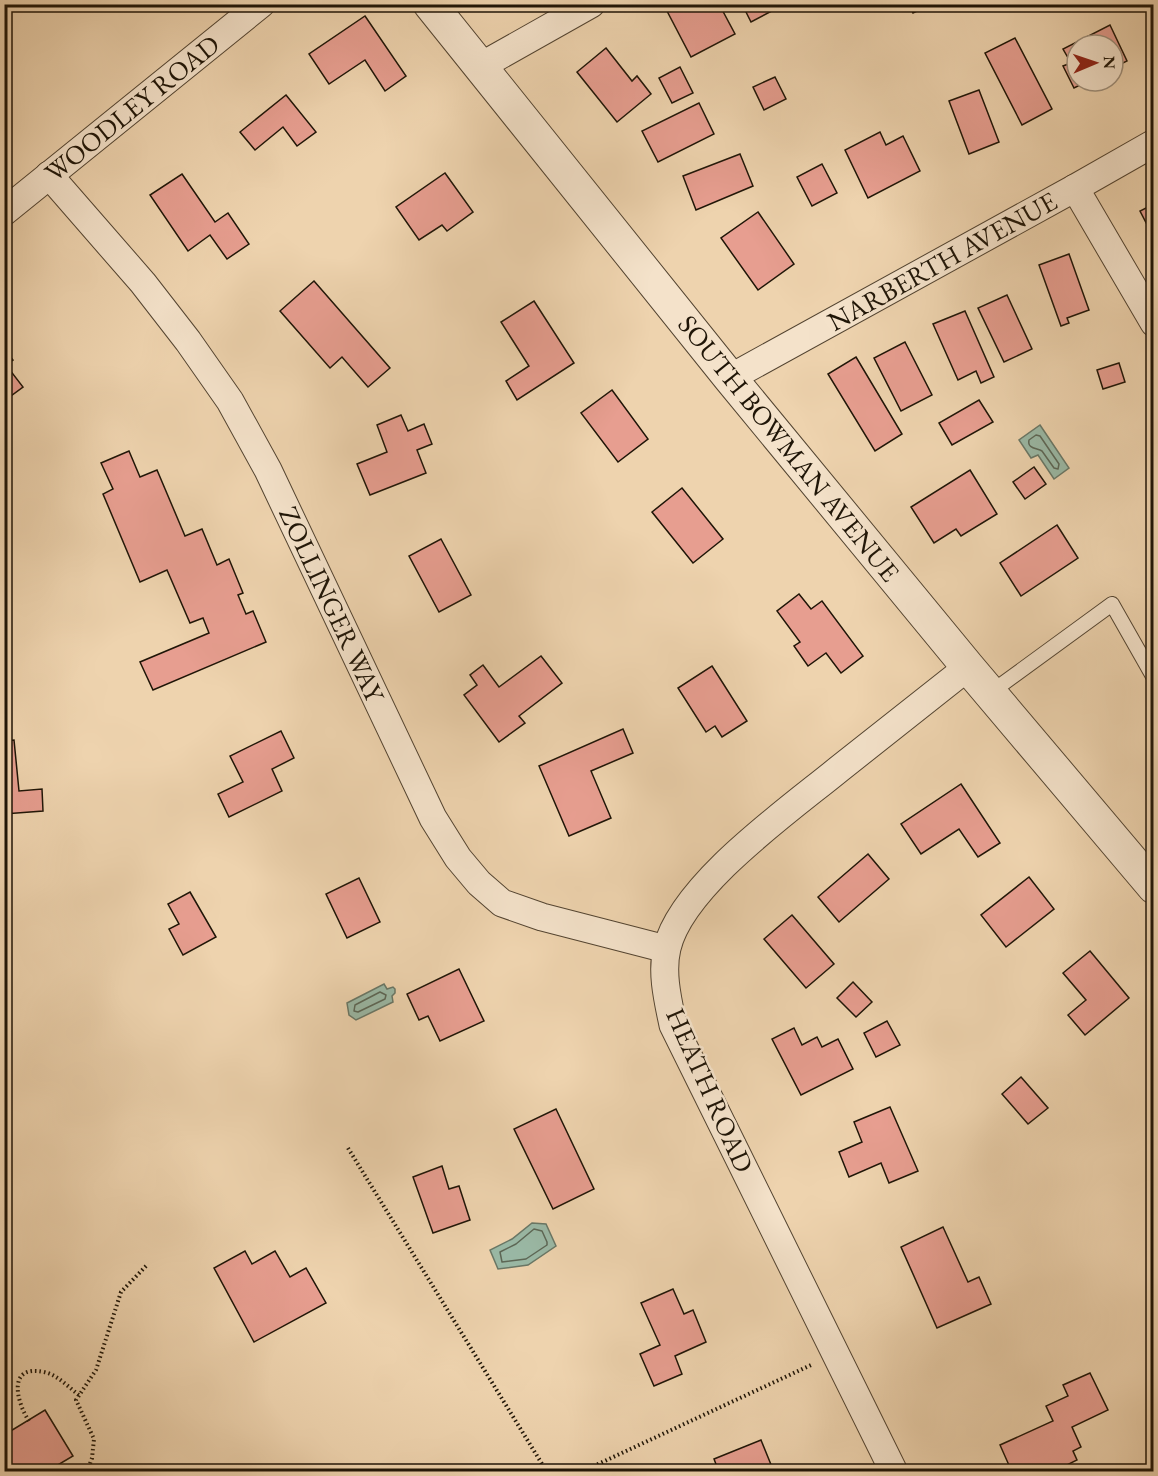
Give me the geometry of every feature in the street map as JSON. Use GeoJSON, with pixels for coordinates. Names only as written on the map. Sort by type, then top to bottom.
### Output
{"type":"FeatureCollection","features":[{"type":"Feature","properties":{"kind":"street","name":"WOODLEY ROAD"},"geometry":{"type":"LineString","coordinates":[[4,212],[261,4]]}},
{"type":"Feature","properties":{"kind":"street","name":"SOUTH BOWMAN AVENUE"},"geometry":{"type":"LineString","coordinates":[[430,4],[730,378],[968,667],[1154,887]]}},
{"type":"Feature","properties":{"kind":"street"},"geometry":{"type":"LineString","coordinates":[[481,66],[591,4]]}},
{"type":"Feature","properties":{"kind":"street","name":"NARBERTH AVENUE"},"geometry":{"type":"LineString","coordinates":[[730,378],[1154,143]]}},
{"type":"Feature","properties":{"kind":"street","name":"ZOLLINGER WAY"},"geometry":{"type":"LineString","coordinates":[[49,175],[142,283],[188,341],[230,401],[268,470],[434,818],[458,858],[479,883],[502,903],[542,917],[666,949]]}},
{"type":"Feature","properties":{"kind":"street"},"geometry":{"type":"LineString","coordinates":[[1075,188],[1154,322]]}},
{"type":"Feature","properties":{"kind":"street","name":"HEATH ROAD"},"geometry":{"type":"LineString","coordinates":[[894,1472],[674,1025],[668,1001],[665,973],[666,949],[674,929],[689,906],[712,878],[748,843],[968,667]]}},
{"type":"Feature","properties":{"kind":"lane"},"geometry":{"type":"LineString","coordinates":[[990,693],[1112,604],[1154,678]]}},
{"type":"Feature","properties":{"kind":"path"},"geometry":{"type":"LineString","coordinates":[[348,1148],[547,1472]]}},
{"type":"Feature","properties":{"kind":"path"},"geometry":{"type":"LineString","coordinates":[[87,1472],[92,1458],[94,1439],[76,1400],[96,1370],[121,1292],[147,1265]]}},
{"type":"Feature","properties":{"kind":"path"},"geometry":{"type":"LineString","coordinates":[[581,1472],[836,1353]]}},
{"type":"Feature","properties":{"kind":"path"},"geometry":{"type":"LineString","coordinates":[[29,1421],[17,1397],[16,1385],[27,1373],[44,1372],[56,1377],[79,1395]]}},
{"type":"Feature","properties":{"kind":"water"},"geometry":{"type":"Polygon","coordinates":[[[1040,425],[1069,468],[1054,479],[1038,455],[1031,458],[1019,440],[1040,425]]]}},
{"type":"Feature","properties":{"kind":"water"},"geometry":{"type":"Polygon","coordinates":[[[384,984],[387,989],[393,987],[395,989],[392,996],[393,1002],[356,1020],[349,1015],[347,1003],[384,984]]]}},
{"type":"Feature","properties":{"kind":"water"},"geometry":{"type":"Polygon","coordinates":[[[532,1223],[546,1224],[556,1246],[528,1265],[498,1269],[490,1250],[512,1239],[532,1223]]]}},
{"type":"Feature","properties":{"kind":"building"},"geometry":{"type":"Polygon","coordinates":[[[678,4],[719,4],[735,34],[691,57],[667,11],[678,4]]]}},
{"type":"Feature","properties":{"kind":"building"},"geometry":{"type":"Polygon","coordinates":[[[742,4],[785,4],[751,22],[742,4]]]}},
{"type":"Feature","properties":{"kind":"building"},"geometry":{"type":"Polygon","coordinates":[[[909,4],[932,4],[913,13],[909,4]]]}},
{"type":"Feature","properties":{"kind":"building"},"geometry":{"type":"Polygon","coordinates":[[[1144,4],[1154,4],[1154,25],[1144,4]]]}},
{"type":"Feature","properties":{"kind":"building"},"geometry":{"type":"Polygon","coordinates":[[[365,16],[406,76],[385,91],[365,60],[329,84],[309,54],[365,16]]]}},
{"type":"Feature","properties":{"kind":"building"},"geometry":{"type":"Polygon","coordinates":[[[1110,25],[1114,33],[1094,33],[1110,25]]]}},
{"type":"Feature","properties":{"kind":"building"},"geometry":{"type":"Polygon","coordinates":[[[1015,38],[1052,109],[1022,125],[985,53],[1015,38]]]}},
{"type":"Feature","properties":{"kind":"building"},"geometry":{"type":"Polygon","coordinates":[[[606,48],[632,81],[637,76],[651,94],[617,122],[577,72],[606,48]]]}},
{"type":"Feature","properties":{"kind":"building"},"geometry":{"type":"Polygon","coordinates":[[[680,67],[693,93],[672,103],[659,78],[680,67]]]}},
{"type":"Feature","properties":{"kind":"building"},"geometry":{"type":"Polygon","coordinates":[[[775,77],[786,99],[764,110],[753,87],[775,77]]]}},
{"type":"Feature","properties":{"kind":"building"},"geometry":{"type":"Polygon","coordinates":[[[979,90],[999,142],[969,154],[949,101],[979,90]]]}},
{"type":"Feature","properties":{"kind":"building"},"geometry":{"type":"Polygon","coordinates":[[[286,95],[316,132],[297,146],[283,127],[255,150],[240,132],[286,95]]]}},
{"type":"Feature","properties":{"kind":"building"},"geometry":{"type":"Polygon","coordinates":[[[699,103],[714,134],[658,162],[642,131],[699,103]]]}},
{"type":"Feature","properties":{"kind":"building"},"geometry":{"type":"Polygon","coordinates":[[[880,132],[886,145],[903,136],[920,171],[868,198],[845,150],[880,132]]]}},
{"type":"Feature","properties":{"kind":"building"},"geometry":{"type":"Polygon","coordinates":[[[740,154],[753,186],[696,210],[683,176],[740,154]]]}},
{"type":"Feature","properties":{"kind":"building"},"geometry":{"type":"Polygon","coordinates":[[[822,164],[837,193],[812,206],[797,177],[822,164]]]}},
{"type":"Feature","properties":{"kind":"building"},"geometry":{"type":"Polygon","coordinates":[[[445,173],[473,212],[447,231],[442,225],[419,240],[396,207],[445,173]]]}},
{"type":"Feature","properties":{"kind":"building"},"geometry":{"type":"Polygon","coordinates":[[[182,174],[215,222],[228,213],[249,244],[227,259],[210,235],[188,251],[150,195],[182,174]]]}},
{"type":"Feature","properties":{"kind":"building"},"geometry":{"type":"Polygon","coordinates":[[[1154,204],[1154,238],[1140,211],[1154,204]]]}},
{"type":"Feature","properties":{"kind":"building"},"geometry":{"type":"Polygon","coordinates":[[[758,212],[794,264],[758,290],[721,238],[758,212]]]}},
{"type":"Feature","properties":{"kind":"building"},"geometry":{"type":"Polygon","coordinates":[[[1069,254],[1089,310],[1067,318],[1069,323],[1061,326],[1039,265],[1069,254]]]}},
{"type":"Feature","properties":{"kind":"building"},"geometry":{"type":"Polygon","coordinates":[[[314,281],[390,368],[368,387],[342,357],[330,368],[280,311],[314,281]]]}},
{"type":"Feature","properties":{"kind":"building"},"geometry":{"type":"Polygon","coordinates":[[[1007,295],[1032,349],[1004,362],[978,308],[1007,295]]]}},
{"type":"Feature","properties":{"kind":"building"},"geometry":{"type":"Polygon","coordinates":[[[534,301],[574,363],[517,400],[506,381],[529,366],[501,322],[534,301]]]}},
{"type":"Feature","properties":{"kind":"building"},"geometry":{"type":"Polygon","coordinates":[[[965,311],[994,377],[981,383],[976,371],[958,380],[933,324],[965,311]]]}},
{"type":"Feature","properties":{"kind":"building"},"geometry":{"type":"Polygon","coordinates":[[[905,342],[932,395],[901,411],[874,358],[905,342]]]}},
{"type":"Feature","properties":{"kind":"building"},"geometry":{"type":"Polygon","coordinates":[[[4,349],[13,360],[6,365],[23,387],[4,401],[4,349]]]}},
{"type":"Feature","properties":{"kind":"building"},"geometry":{"type":"Polygon","coordinates":[[[856,357],[902,434],[875,451],[828,374],[856,357]]]}},
{"type":"Feature","properties":{"kind":"building"},"geometry":{"type":"Polygon","coordinates":[[[1119,363],[1125,382],[1103,389],[1097,370],[1119,363]]]}},
{"type":"Feature","properties":{"kind":"building"},"geometry":{"type":"Polygon","coordinates":[[[612,390],[648,439],[618,462],[581,413],[612,390]]]}},
{"type":"Feature","properties":{"kind":"building"},"geometry":{"type":"Polygon","coordinates":[[[979,400],[993,422],[952,445],[939,423],[979,400]]]}},
{"type":"Feature","properties":{"kind":"building"},"geometry":{"type":"Polygon","coordinates":[[[401,415],[408,431],[424,424],[432,444],[417,450],[426,473],[370,495],[357,464],[387,452],[377,425],[401,415]]]}},
{"type":"Feature","properties":{"kind":"building"},"geometry":{"type":"Polygon","coordinates":[[[129,451],[140,477],[157,470],[185,536],[202,529],[217,565],[229,559],[243,593],[238,595],[246,614],[253,611],[266,642],[153,690],[140,662],[209,633],[203,618],[190,623],[167,570],[140,582],[103,494],[113,489],[101,463],[129,451]]]}},
{"type":"Feature","properties":{"kind":"building"},"geometry":{"type":"Polygon","coordinates":[[[1034,467],[1046,484],[1025,499],[1013,482],[1034,467]]]}},
{"type":"Feature","properties":{"kind":"building"},"geometry":{"type":"Polygon","coordinates":[[[970,470],[997,514],[961,536],[956,529],[934,543],[911,507],[970,470]]]}},
{"type":"Feature","properties":{"kind":"building"},"geometry":{"type":"Polygon","coordinates":[[[682,488],[723,539],[693,563],[652,512],[682,488]]]}},
{"type":"Feature","properties":{"kind":"building"},"geometry":{"type":"Polygon","coordinates":[[[1057,525],[1078,558],[1021,596],[1000,563],[1057,525]]]}},
{"type":"Feature","properties":{"kind":"building"},"geometry":{"type":"Polygon","coordinates":[[[441,539],[471,595],[439,612],[409,556],[441,539]]]}},
{"type":"Feature","properties":{"kind":"building"},"geometry":{"type":"Polygon","coordinates":[[[799,594],[811,609],[822,601],[863,656],[841,673],[826,653],[808,666],[794,646],[800,642],[777,611],[799,594]]]}},
{"type":"Feature","properties":{"kind":"building"},"geometry":{"type":"Polygon","coordinates":[[[541,656],[562,683],[519,716],[525,723],[499,742],[464,695],[477,685],[470,675],[483,665],[499,687],[541,656]]]}},
{"type":"Feature","properties":{"kind":"building"},"geometry":{"type":"Polygon","coordinates":[[[712,666],[747,721],[722,737],[715,726],[706,732],[678,688],[712,666]]]}},
{"type":"Feature","properties":{"kind":"building"},"geometry":{"type":"Polygon","coordinates":[[[623,729],[633,753],[591,771],[611,818],[569,836],[539,766],[623,729]]]}},
{"type":"Feature","properties":{"kind":"building"},"geometry":{"type":"Polygon","coordinates":[[[281,731],[294,758],[272,769],[282,791],[229,817],[218,794],[243,782],[230,756],[281,731]]]}},
{"type":"Feature","properties":{"kind":"building"},"geometry":{"type":"Polygon","coordinates":[[[14,740],[19,791],[42,789],[43,811],[4,814],[4,741],[14,740]]]}},
{"type":"Feature","properties":{"kind":"building"},"geometry":{"type":"Polygon","coordinates":[[[961,784],[1000,843],[978,857],[959,829],[921,854],[901,824],[961,784]]]}},
{"type":"Feature","properties":{"kind":"building"},"geometry":{"type":"Polygon","coordinates":[[[868,854],[889,879],[839,922],[818,897],[868,854]]]}},
{"type":"Feature","properties":{"kind":"building"},"geometry":{"type":"Polygon","coordinates":[[[1029,877],[1054,909],[1006,947],[981,915],[1029,877]]]}},
{"type":"Feature","properties":{"kind":"building"},"geometry":{"type":"Polygon","coordinates":[[[359,878],[380,922],[347,938],[326,894],[359,878]]]}},
{"type":"Feature","properties":{"kind":"building"},"geometry":{"type":"Polygon","coordinates":[[[190,892],[216,937],[183,955],[169,929],[179,924],[168,904],[190,892]]]}},
{"type":"Feature","properties":{"kind":"building"},"geometry":{"type":"Polygon","coordinates":[[[792,915],[834,964],[806,988],[764,939],[792,915]]]}},
{"type":"Feature","properties":{"kind":"building"},"geometry":{"type":"Polygon","coordinates":[[[1090,951],[1129,998],[1085,1035],[1068,1015],[1086,1000],[1063,973],[1090,951]]]}},
{"type":"Feature","properties":{"kind":"building"},"geometry":{"type":"Polygon","coordinates":[[[459,969],[484,1021],[440,1041],[428,1016],[419,1020],[407,994],[459,969]]]}},
{"type":"Feature","properties":{"kind":"building"},"geometry":{"type":"Polygon","coordinates":[[[853,982],[872,1002],[856,1017],[837,998],[853,982]]]}},
{"type":"Feature","properties":{"kind":"building"},"geometry":{"type":"Polygon","coordinates":[[[887,1021],[900,1045],[876,1057],[864,1033],[887,1021]]]}},
{"type":"Feature","properties":{"kind":"building"},"geometry":{"type":"Polygon","coordinates":[[[794,1028],[802,1045],[817,1037],[822,1047],[838,1039],[853,1069],[801,1095],[772,1039],[794,1028]]]}},
{"type":"Feature","properties":{"kind":"building"},"geometry":{"type":"Polygon","coordinates":[[[1021,1077],[1048,1108],[1028,1124],[1002,1094],[1021,1077]]]}},
{"type":"Feature","properties":{"kind":"building"},"geometry":{"type":"Polygon","coordinates":[[[890,1107],[918,1171],[889,1183],[881,1163],[849,1177],[839,1152],[862,1142],[854,1122],[890,1107]]]}},
{"type":"Feature","properties":{"kind":"building"},"geometry":{"type":"Polygon","coordinates":[[[556,1109],[594,1189],[553,1209],[514,1129],[556,1109]]]}},
{"type":"Feature","properties":{"kind":"building"},"geometry":{"type":"Polygon","coordinates":[[[442,1166],[449,1189],[459,1186],[470,1220],[433,1233],[413,1177],[442,1166]]]}},
{"type":"Feature","properties":{"kind":"building"},"geometry":{"type":"Polygon","coordinates":[[[943,1227],[968,1282],[979,1277],[991,1304],[937,1328],[901,1247],[943,1227]]]}},
{"type":"Feature","properties":{"kind":"building"},"geometry":{"type":"Polygon","coordinates":[[[245,1251],[252,1264],[275,1251],[290,1277],[306,1268],[326,1303],[254,1342],[214,1268],[245,1251]]]}},
{"type":"Feature","properties":{"kind":"building"},"geometry":{"type":"Polygon","coordinates":[[[673,1289],[684,1314],[693,1310],[706,1342],[675,1356],[682,1374],[654,1386],[640,1354],[660,1345],[641,1303],[673,1289]]]}},
{"type":"Feature","properties":{"kind":"building"},"geometry":{"type":"Polygon","coordinates":[[[1090,1373],[1108,1410],[1072,1427],[1081,1447],[1073,1451],[1077,1460],[1053,1472],[1012,1472],[1000,1445],[1053,1421],[1046,1406],[1068,1396],[1063,1385],[1090,1373]]]}},
{"type":"Feature","properties":{"kind":"building"},"geometry":{"type":"Polygon","coordinates":[[[45,1410],[73,1456],[46,1472],[4,1472],[4,1435],[45,1410]]]}},
{"type":"Feature","properties":{"kind":"building"},"geometry":{"type":"Polygon","coordinates":[[[761,1440],[774,1472],[719,1472],[714,1459],[761,1440]]]}}]}
